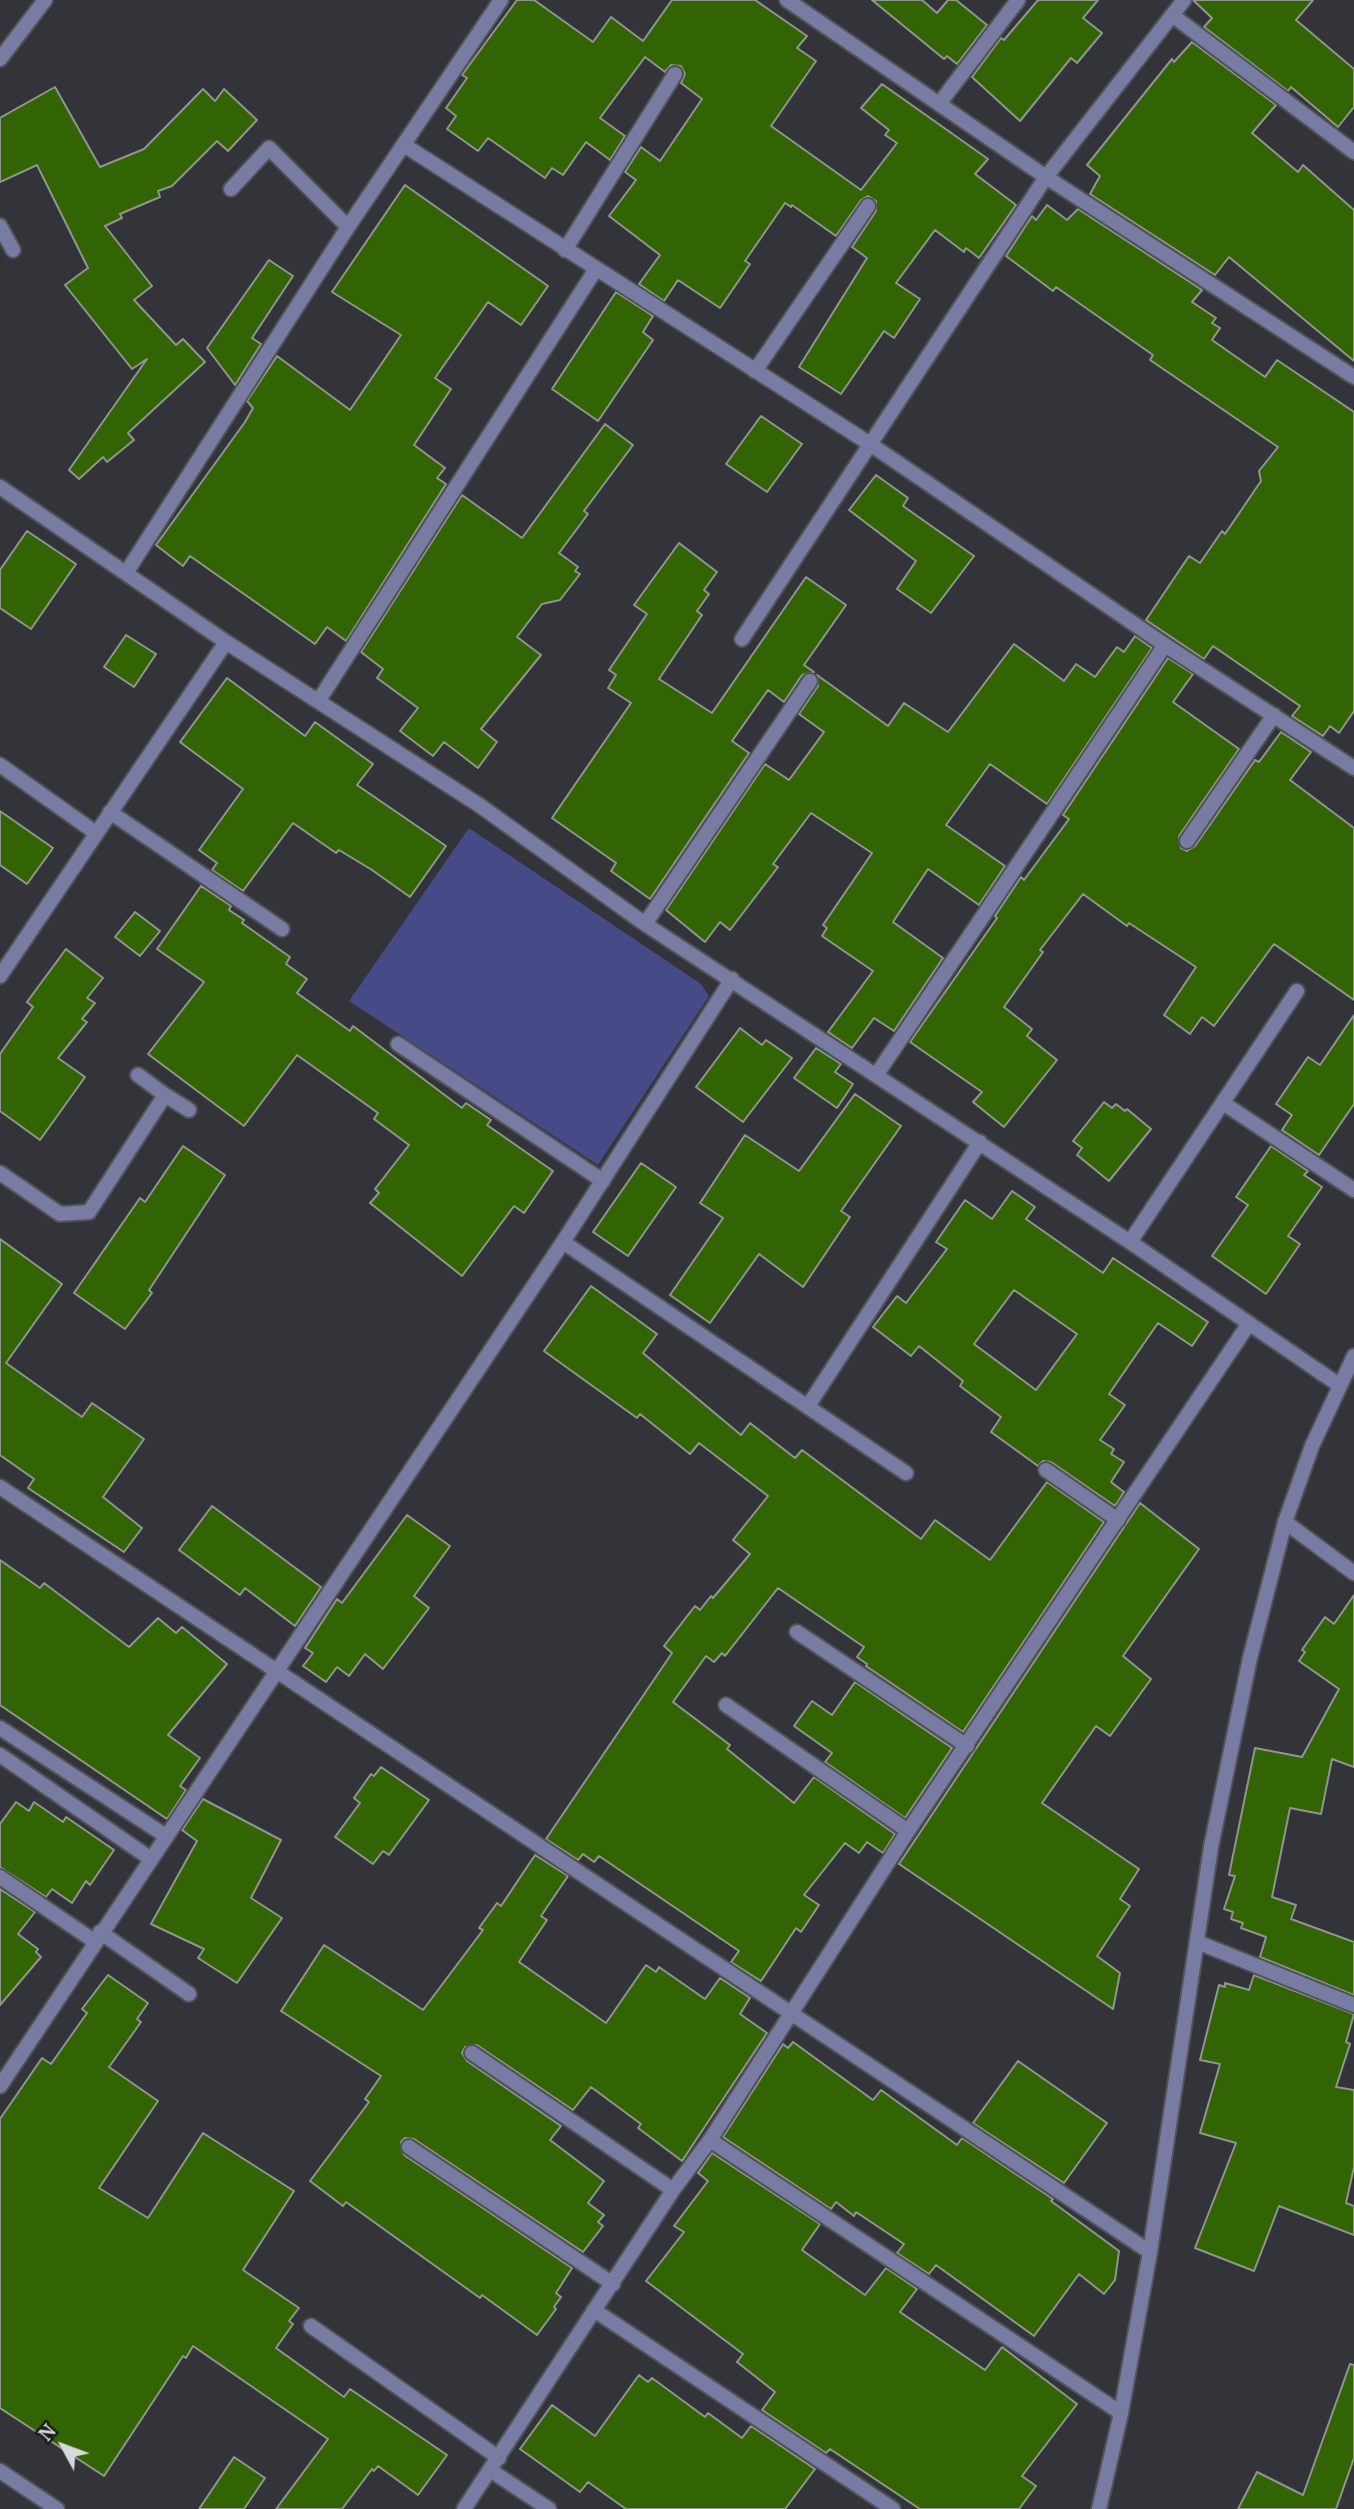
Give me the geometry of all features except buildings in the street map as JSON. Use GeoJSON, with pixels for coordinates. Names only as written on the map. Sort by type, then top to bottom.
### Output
{"type":"FeatureCollection","features":[{"type":"Feature","properties":{"kind":"street"},"geometry":{"type":"LineString","coordinates":[[0,59],[45,0]]}},
{"type":"Feature","properties":{"kind":"street"},"geometry":{"type":"LineString","coordinates":[[126,573],[348,227],[500,0]]}},
{"type":"Feature","properties":{"kind":"street"},"geometry":{"type":"LineString","coordinates":[[787,0],[1046,177],[1354,377]]}},
{"type":"Feature","properties":{"kind":"street"},"geometry":{"type":"LineString","coordinates":[[939,104],[1018,0]]}},
{"type":"Feature","properties":{"kind":"street"},"geometry":{"type":"LineString","coordinates":[[742,639],[1046,177],[1184,0]]}},
{"type":"Feature","properties":{"kind":"street"},"geometry":{"type":"LineString","coordinates":[[1172,16],[1354,152]]}},
{"type":"Feature","properties":{"kind":"street"},"geometry":{"type":"LineString","coordinates":[[565,250],[676,74]]}},
{"type":"Feature","properties":{"kind":"street"},"geometry":{"type":"LineString","coordinates":[[404,145],[870,444],[1165,645],[1354,768]]}},
{"type":"Feature","properties":{"kind":"street"},"geometry":{"type":"LineString","coordinates":[[231,189],[269,148],[348,227]]}},
{"type":"Feature","properties":{"kind":"street"},"geometry":{"type":"LineString","coordinates":[[755,372],[868,206]]}},
{"type":"Feature","properties":{"kind":"street"},"geometry":{"type":"LineString","coordinates":[[0,226],[13,250]]}},
{"type":"Feature","properties":{"kind":"street"},"geometry":{"type":"LineString","coordinates":[[319,700],[596,269]]}},
{"type":"Feature","properties":{"kind":"street"},"geometry":{"type":"LineString","coordinates":[[0,487],[226,642],[479,805],[645,924],[980,1142],[1339,1385]]}},
{"type":"Feature","properties":{"kind":"street"},"geometry":{"type":"LineString","coordinates":[[0,976],[226,642]]}},
{"type":"Feature","properties":{"kind":"street"},"geometry":{"type":"LineString","coordinates":[[877,1074],[1165,645]]}},
{"type":"Feature","properties":{"kind":"street"},"geometry":{"type":"LineString","coordinates":[[645,924],[810,681]]}},
{"type":"Feature","properties":{"kind":"street"},"geometry":{"type":"LineString","coordinates":[[1187,841],[1274,715]]}},
{"type":"Feature","properties":{"kind":"street"},"geometry":{"type":"LineString","coordinates":[[0,765],[96,833]]}},
{"type":"Feature","properties":{"kind":"street"},"geometry":{"type":"LineString","coordinates":[[110,812],[282,929]]}},
{"type":"Feature","properties":{"kind":"street"},"geometry":{"type":"LineString","coordinates":[[0,2086],[603,1181],[732,979]]}},
{"type":"Feature","properties":{"kind":"street"},"geometry":{"type":"LineString","coordinates":[[1130,1242],[1297,991]]}},
{"type":"Feature","properties":{"kind":"street"},"geometry":{"type":"LineString","coordinates":[[398,1044],[603,1181]]}},
{"type":"Feature","properties":{"kind":"street"},"geometry":{"type":"LineString","coordinates":[[138,1075],[189,1110]]}},
{"type":"Feature","properties":{"kind":"street"},"geometry":{"type":"LineString","coordinates":[[0,1172],[60,1214],[89,1212],[165,1095]]}},
{"type":"Feature","properties":{"kind":"street"},"geometry":{"type":"LineString","coordinates":[[1223,1102],[1354,1190]]}},
{"type":"Feature","properties":{"kind":"street"},"geometry":{"type":"LineString","coordinates":[[808,1406],[980,1142]]}},
{"type":"Feature","properties":{"kind":"street"},"geometry":{"type":"LineString","coordinates":[[563,1241],[906,1473]]}},
{"type":"Feature","properties":{"kind":"street"},"geometry":{"type":"LineString","coordinates":[[464,2509],[673,2190],[710,2140],[908,1831],[1248,1325]]}},
{"type":"Feature","properties":{"kind":"street"},"geometry":{"type":"LineString","coordinates":[[1099,2509],[1121,2413],[1150,2252],[1211,1847],[1250,1658],[1285,1522],[1312,1446],[1354,1356]]}},
{"type":"Feature","properties":{"kind":"street"},"geometry":{"type":"LineString","coordinates":[[1046,1470],[1118,1520]]}},
{"type":"Feature","properties":{"kind":"street"},"geometry":{"type":"LineString","coordinates":[[0,1487],[1150,2252]]}},
{"type":"Feature","properties":{"kind":"street"},"geometry":{"type":"LineString","coordinates":[[1285,1522],[1354,1573]]}},
{"type":"Feature","properties":{"kind":"street"},"geometry":{"type":"LineString","coordinates":[[797,1632],[967,1746]]}},
{"type":"Feature","properties":{"kind":"street"},"geometry":{"type":"LineString","coordinates":[[726,1705],[908,1831]]}},
{"type":"Feature","properties":{"kind":"street"},"geometry":{"type":"LineString","coordinates":[[0,1728],[166,1836]]}},
{"type":"Feature","properties":{"kind":"street"},"geometry":{"type":"LineString","coordinates":[[0,1755],[151,1859]]}},
{"type":"Feature","properties":{"kind":"street"},"geometry":{"type":"LineString","coordinates":[[0,1877],[189,1994]]}},
{"type":"Feature","properties":{"kind":"street"},"geometry":{"type":"LineString","coordinates":[[1197,1941],[1354,2006]]}},
{"type":"Feature","properties":{"kind":"street"},"geometry":{"type":"LineString","coordinates":[[472,2053],[673,2190]]}},
{"type":"Feature","properties":{"kind":"street"},"geometry":{"type":"LineString","coordinates":[[710,2140],[1121,2413]]}},
{"type":"Feature","properties":{"kind":"street"},"geometry":{"type":"LineString","coordinates":[[409,2147],[613,2284]]}},
{"type":"Feature","properties":{"kind":"street"},"geometry":{"type":"LineString","coordinates":[[594,2311],[893,2509]]}},
{"type":"Feature","properties":{"kind":"street"},"geometry":{"type":"LineString","coordinates":[[311,2326],[495,2464],[549,2509]]}},
{"type":"Feature","properties":{"kind":"street"},"geometry":{"type":"LineString","coordinates":[[0,2471],[57,2509]]}},
{"type":"Feature","properties":{"kind":"shaded area"},"geometry":{"type":"Polygon","coordinates":[[[469,828],[701,984],[709,996],[598,1165],[349,1001],[469,828]]]}}]}
